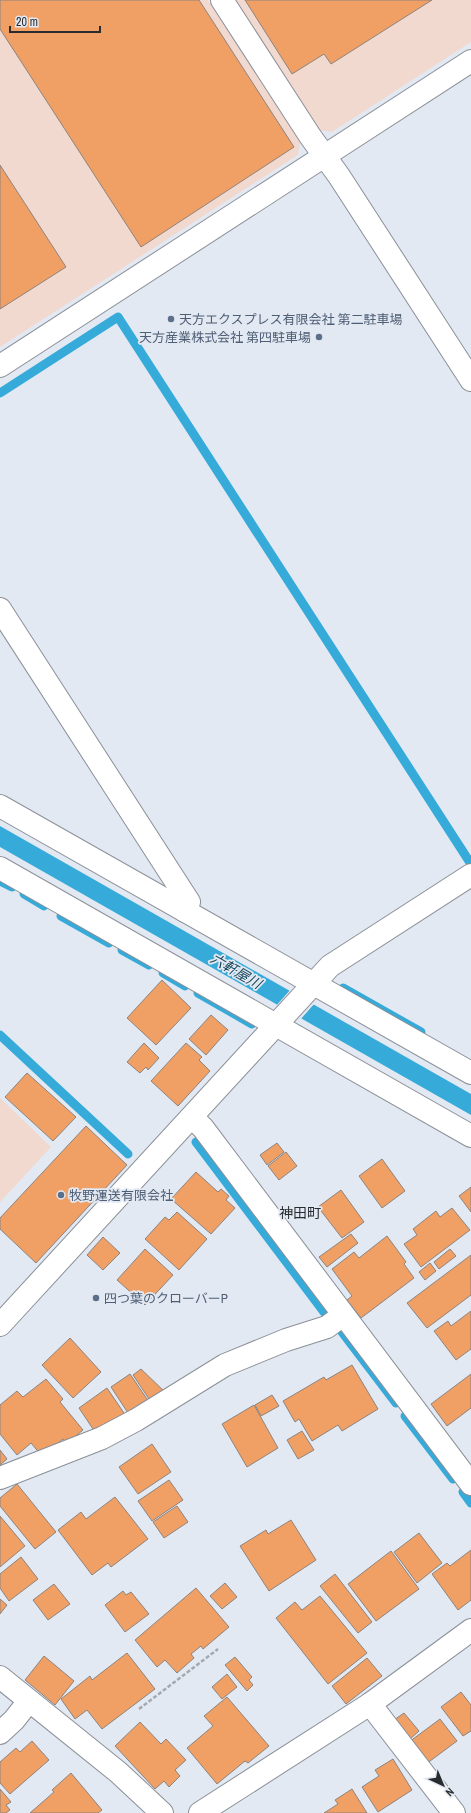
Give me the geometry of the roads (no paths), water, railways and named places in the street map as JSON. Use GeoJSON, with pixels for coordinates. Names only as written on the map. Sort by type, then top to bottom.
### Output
{"type":"FeatureCollection","features":[{"type":"Feature","properties":{"kind":"street"},"geometry":{"type":"LineString","coordinates":[[222,0],[310,136],[339,176],[471,380]]}},
{"type":"Feature","properties":{"kind":"street"},"geometry":{"type":"LineString","coordinates":[[0,366],[471,61]]}},
{"type":"Feature","properties":{"kind":"street"},"geometry":{"type":"LineString","coordinates":[[0,609],[189,902],[185,911]]}},
{"type":"Feature","properties":{"kind":"street"},"geometry":{"type":"LineString","coordinates":[[0,806],[185,911],[312,987],[471,1073]]}},
{"type":"Feature","properties":{"kind":"street"},"geometry":{"type":"LineString","coordinates":[[0,868],[279,1023],[471,1136]]}},
{"type":"Feature","properties":{"kind":"street"},"geometry":{"type":"LineString","coordinates":[[1,1323],[330,966],[471,876]]}},
{"type":"Feature","properties":{"kind":"street"},"geometry":{"type":"LineString","coordinates":[[192,1117],[203,1128],[471,1484]]}},
{"type":"Feature","properties":{"kind":"street"},"geometry":{"type":"LineString","coordinates":[[0,1478],[102,1438],[136,1420],[225,1365],[286,1340],[326,1327],[343,1314]]}},
{"type":"Feature","properties":{"kind":"street"},"geometry":{"type":"LineString","coordinates":[[200,1813],[370,1704],[471,1630]]}},
{"type":"Feature","properties":{"kind":"street"},"geometry":{"type":"LineString","coordinates":[[0,1677],[118,1772],[162,1813]]}},
{"type":"Feature","properties":{"kind":"street"},"geometry":{"type":"LineString","coordinates":[[0,1733],[14,1720],[29,1701]]}},
{"type":"Feature","properties":{"kind":"street"},"geometry":{"type":"LineString","coordinates":[[370,1704],[454,1813]]}},
{"type":"Feature","properties":{"kind":"water","name":"六軒屋川"},"geometry":{"type":"Polygon","coordinates":[[[0,826],[471,1094],[471,1115],[0,847],[0,826]]]}},
{"type":"Feature","properties":{"kind":"waterway"},"geometry":{"type":"LineString","coordinates":[[0,393],[118,317],[469,861]]}},
{"type":"Feature","properties":{"kind":"waterway"},"geometry":{"type":"LineString","coordinates":[[0,881],[12,887]]}},
{"type":"Feature","properties":{"kind":"waterway"},"geometry":{"type":"LineString","coordinates":[[24,894],[44,906]]}},
{"type":"Feature","properties":{"kind":"waterway"},"geometry":{"type":"LineString","coordinates":[[61,916],[109,943]]}},
{"type":"Feature","properties":{"kind":"waterway"},"geometry":{"type":"LineString","coordinates":[[122,950],[149,965]]}},
{"type":"Feature","properties":{"kind":"waterway"},"geometry":{"type":"LineString","coordinates":[[163,973],[185,986]]}},
{"type":"Feature","properties":{"kind":"waterway"},"geometry":{"type":"LineString","coordinates":[[343,988],[421,1032]]}},
{"type":"Feature","properties":{"kind":"waterway"},"geometry":{"type":"LineString","coordinates":[[198,993],[252,1024]]}},
{"type":"Feature","properties":{"kind":"waterway"},"geometry":{"type":"LineString","coordinates":[[0,1035],[128,1154]]}},
{"type":"Feature","properties":{"kind":"waterway"},"geometry":{"type":"LineString","coordinates":[[196,1142],[324,1312]]}},
{"type":"Feature","properties":{"kind":"waterway"},"geometry":{"type":"LineString","coordinates":[[342,1332],[396,1403]]}},
{"type":"Feature","properties":{"kind":"waterway"},"geometry":{"type":"LineString","coordinates":[[405,1416],[453,1479]]}},
{"type":"Feature","properties":{"kind":"waterway"},"geometry":{"type":"LineString","coordinates":[[463,1492],[471,1503]]}},
{"type":"Feature","properties":{"kind":"place","name":"天方エクスプレス有限会社 第二駐車場"},"geometry":{"type":"Point","coordinates":[171,319]}},
{"type":"Feature","properties":{"kind":"place","name":"天方産業株式会社 第四駐車場"},"geometry":{"type":"Point","coordinates":[319,337]}},
{"type":"Feature","properties":{"kind":"place","name":"牧野運送有限会社"},"geometry":{"type":"Point","coordinates":[61,1195]}},
{"type":"Feature","properties":{"kind":"place","name":"四つ葉のクローバーP"},"geometry":{"type":"Point","coordinates":[96,1298]}},
{"type":"Feature","properties":{"kind":"district","name":"神田町"},"geometry":{"type":"Point","coordinates":[300,1213]}}]}
